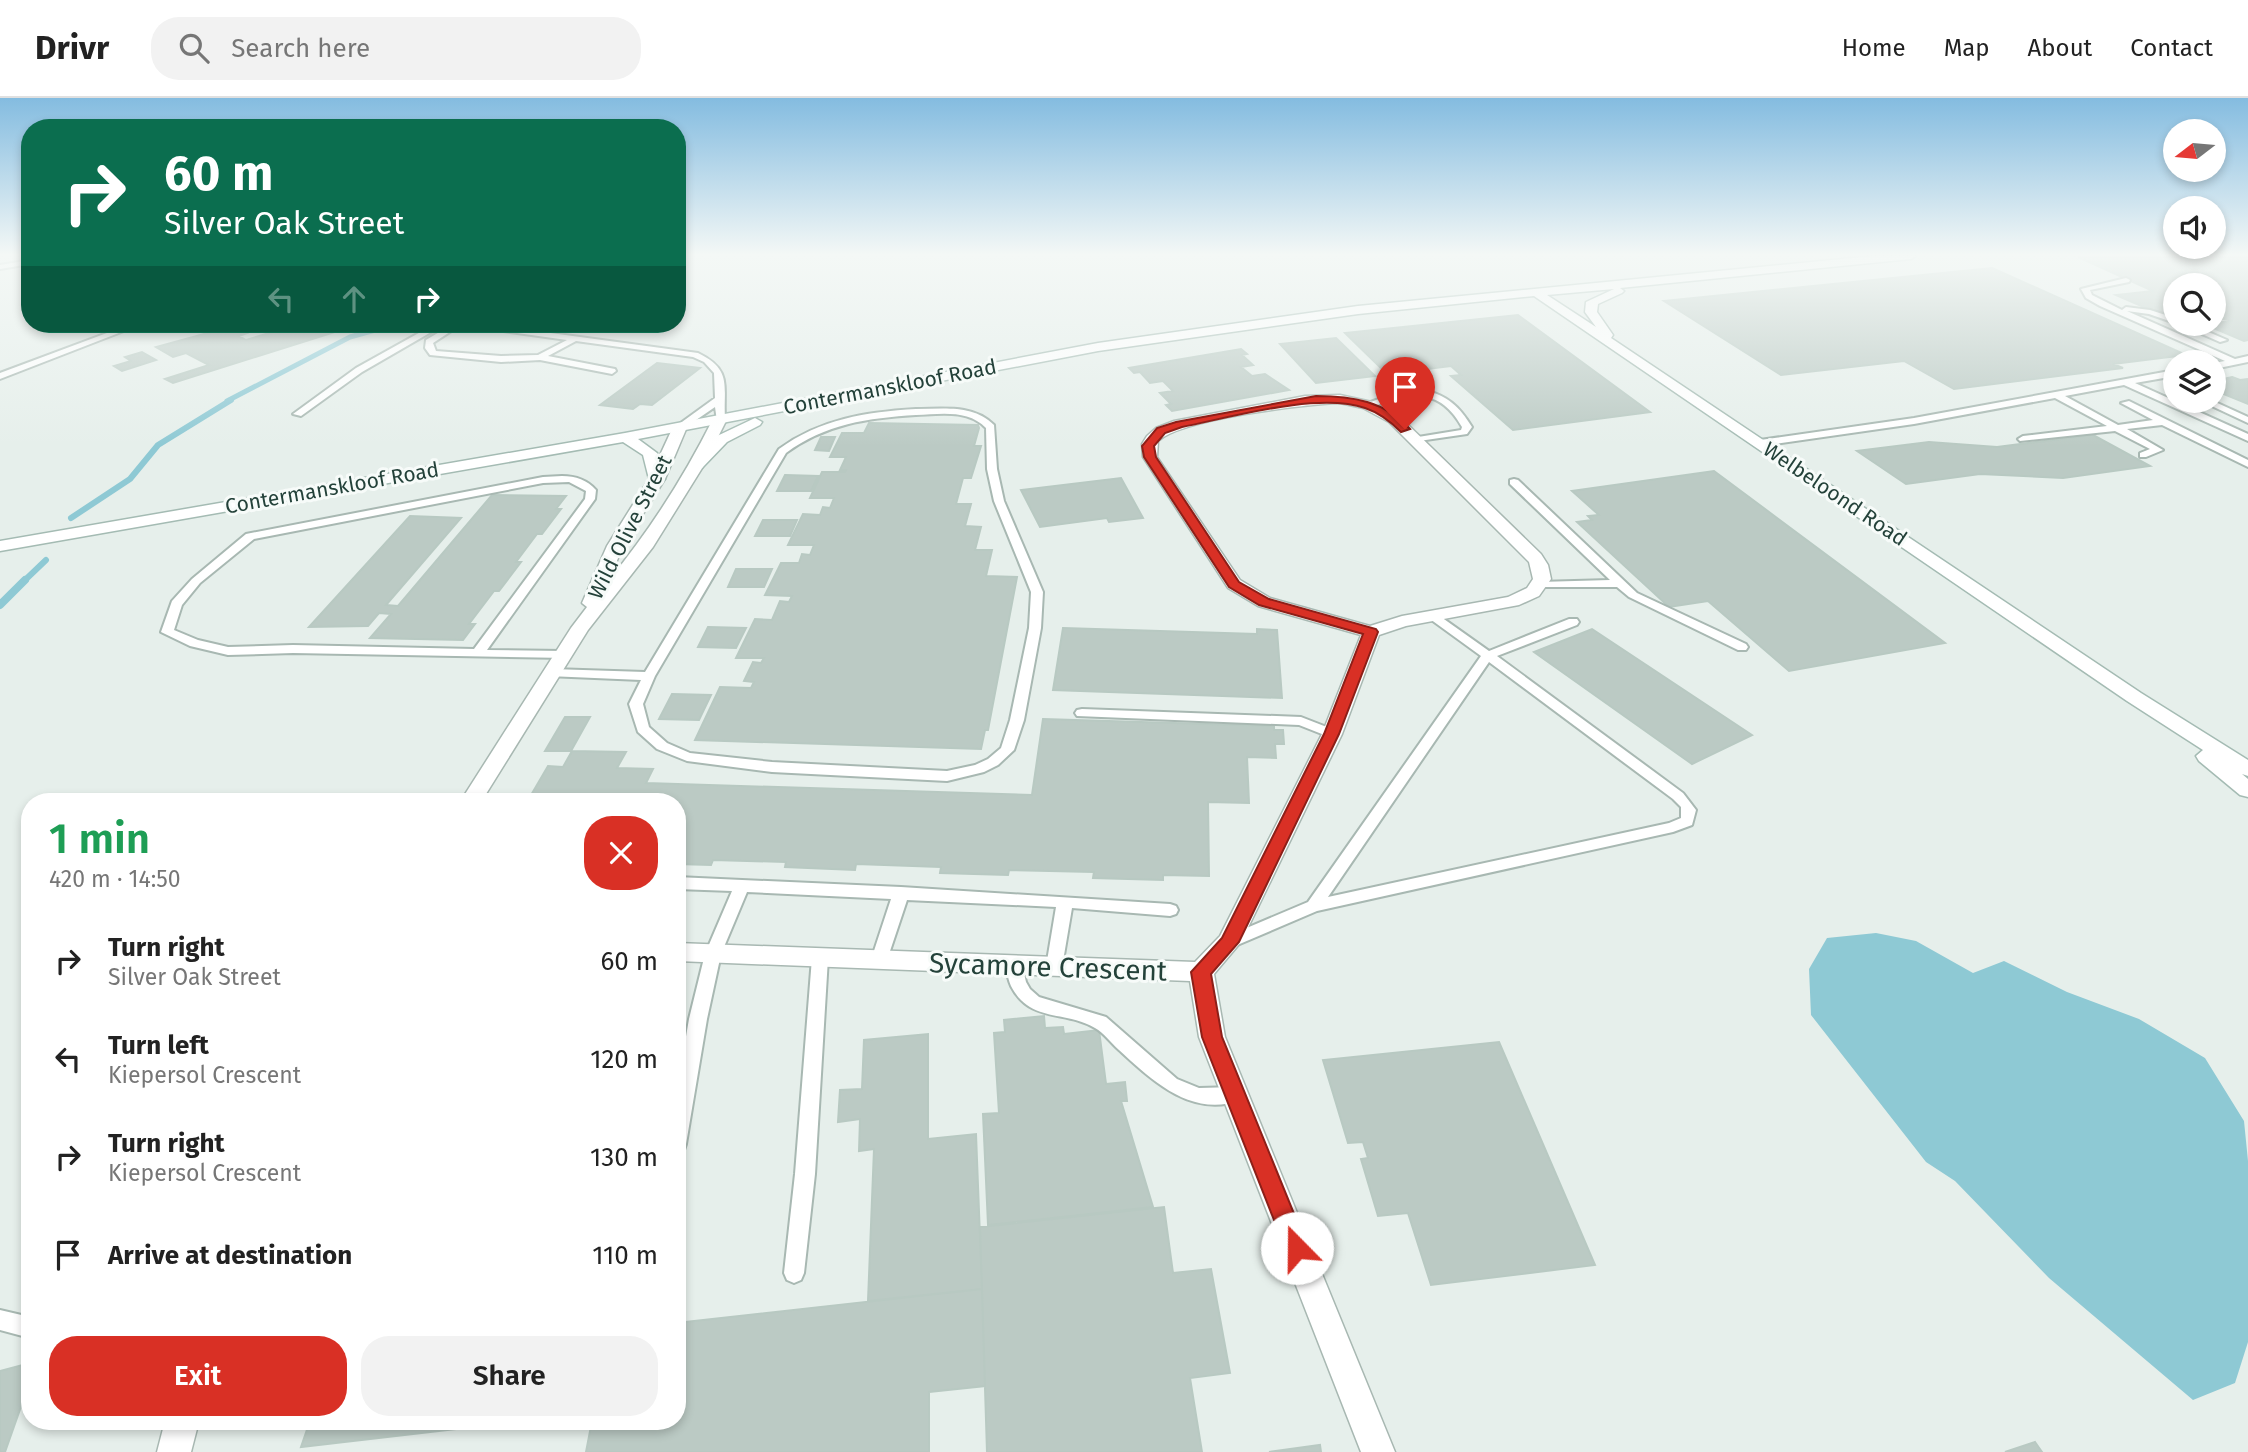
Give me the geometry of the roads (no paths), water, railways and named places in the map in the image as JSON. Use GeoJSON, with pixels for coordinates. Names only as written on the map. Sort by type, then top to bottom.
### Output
{"type":"FeatureCollection","features":[{"type":"Feature","properties":{"kind":"street","name":"Contermanskloof Road"},"geometry":{"type":"LineString","coordinates":[[0,546],[625,437],[1097,347],[1288,319]]}},
{"type":"Feature","properties":{"kind":"street","name":"Welbeloond Road"},"geometry":{"type":"LineString","coordinates":[[1576,319],[2134,697],[2248,769]]}},
{"type":"Feature","properties":{"kind":"street"},"geometry":{"type":"LineString","coordinates":[[1597,319],[1618,347]]}},
{"type":"Feature","properties":{"kind":"street"},"geometry":{"type":"LineString","coordinates":[[1316,399],[1340,399],[1367,405],[1387,413],[1535,558],[1542,572],[1539,585],[1525,597],[1513,601],[1402,621],[1371,632],[1264,602],[1234,584],[1148,451],[1150,440],[1161,430],[1190,422],[1316,399]]}},
{"type":"Feature","properties":{"kind":"street"},"geometry":{"type":"LineString","coordinates":[[625,437],[650,453],[659,475],[695,468],[722,439],[738,428],[814,402]]}},
{"type":"Feature","properties":{"kind":"street","name":"Wild Olive Street"},"geometry":{"type":"LineString","coordinates":[[476,793],[580,628],[645,547],[695,468],[720,419]]}},
{"type":"Feature","properties":{"kind":"street","name":"Wild Olive Street"},"geometry":{"type":"LineString","coordinates":[[580,628],[615,546],[659,475],[680,427]]}},
{"type":"Feature","properties":{"kind":"street"},"geometry":{"type":"LineString","coordinates":[[1201,972],[1229,942],[1332,734],[1371,632]]}},
{"type":"Feature","properties":{"kind":"street","name":"Welbeloond Road"},"geometry":{"type":"LineString","coordinates":[[2134,697],[2248,790]]}},
{"type":"Feature","properties":{"kind":"street","name":"Sycamore Crescent"},"geometry":{"type":"LineString","coordinates":[[686,952],[1201,972],[1212,1037],[1378,1452]]}},
{"type":"Feature","properties":{"kind":"street"},"geometry":{"type":"LineString","coordinates":[[174,1452],[180,1430]]}},
{"type":"Feature","properties":{"kind":"lane"},"geometry":{"type":"LineString","coordinates":[[2137,319],[2234,362]]}},
{"type":"Feature","properties":{"kind":"lane"},"geometry":{"type":"LineString","coordinates":[[0,376],[114,333]]}},
{"type":"Feature","properties":{"kind":"lane"},"geometry":{"type":"LineString","coordinates":[[298,414],[359,370],[425,333]]}},
{"type":"Feature","properties":{"kind":"lane"},"geometry":{"type":"LineString","coordinates":[[444,333],[429,342],[433,353],[501,359],[540,357],[612,371]]}},
{"type":"Feature","properties":{"kind":"lane"},"geometry":{"type":"LineString","coordinates":[[527,333],[695,355],[710,361],[717,366],[720,376],[720,419]]}},
{"type":"Feature","properties":{"kind":"lane"},"geometry":{"type":"LineString","coordinates":[[2213,336],[2223,340]]}},
{"type":"Feature","properties":{"kind":"lane"},"geometry":{"type":"LineString","coordinates":[[540,357],[573,340]]}},
{"type":"Feature","properties":{"kind":"lane"},"geometry":{"type":"LineString","coordinates":[[2226,364],[2248,359]]}},
{"type":"Feature","properties":{"kind":"lane"},"geometry":{"type":"LineString","coordinates":[[1760,443],[1914,421],[2163,376]]}},
{"type":"Feature","properties":{"kind":"lane"},"geometry":{"type":"LineString","coordinates":[[2127,383],[2243,433],[2248,438]]}},
{"type":"Feature","properties":{"kind":"lane"},"geometry":{"type":"LineString","coordinates":[[1367,405],[1399,395],[1434,393],[1450,404],[1467,427],[1464,432],[1415,440]]}},
{"type":"Feature","properties":{"kind":"lane"},"geometry":{"type":"LineString","coordinates":[[2058,396],[2158,450],[2143,455]]}},
{"type":"Feature","properties":{"kind":"lane"},"geometry":{"type":"LineString","coordinates":[[680,427],[718,400]]}},
{"type":"Feature","properties":{"kind":"lane"},"geometry":{"type":"LineString","coordinates":[[2126,403],[2248,464]]}},
{"type":"Feature","properties":{"kind":"lane"},"geometry":{"type":"LineString","coordinates":[[2226,410],[2248,420]]}},
{"type":"Feature","properties":{"kind":"lane"},"geometry":{"type":"LineString","coordinates":[[961,412],[980,415],[987,421],[992,432],[992,468],[999,501],[1037,592],[1035,628],[1017,720],[1006,750],[993,762],[979,769],[947,776],[772,767],[687,757],[662,746],[643,729],[636,704],[649,676],[772,466],[792,442],[824,428],[893,413],[961,412]]}},
{"type":"Feature","properties":{"kind":"lane"},"geometry":{"type":"LineString","coordinates":[[2024,439],[2163,422]]}},
{"type":"Feature","properties":{"kind":"lane"},"geometry":{"type":"LineString","coordinates":[[478,653],[590,499],[590,490],[582,482],[566,479],[543,480],[250,536],[196,581],[176,604],[167,632],[194,643],[228,651],[563,655]]}},
{"type":"Feature","properties":{"kind":"lane"},"geometry":{"type":"LineString","coordinates":[[1514,482],[1633,595],[1742,647]]}},
{"type":"Feature","properties":{"kind":"lane"},"geometry":{"type":"LineString","coordinates":[[1539,585],[1620,583]]}},
{"type":"Feature","properties":{"kind":"lane"},"geometry":{"type":"LineString","coordinates":[[1229,942],[1314,906],[1673,827],[1687,821],[1689,809],[1678,796],[1434,616]]}},
{"type":"Feature","properties":{"kind":"lane"},"geometry":{"type":"LineString","coordinates":[[1314,906],[1487,656],[1573,622]]}},
{"type":"Feature","properties":{"kind":"lane"},"geometry":{"type":"LineString","coordinates":[[552,673],[649,676]]}},
{"type":"Feature","properties":{"kind":"lane"},"geometry":{"type":"LineString","coordinates":[[1082,713],[1301,721],[1332,734]]}},
{"type":"Feature","properties":{"kind":"lane"},"geometry":{"type":"LineString","coordinates":[[686,883],[1170,909]]}},
{"type":"Feature","properties":{"kind":"lane"},"geometry":{"type":"LineString","coordinates":[[686,1090],[713,954],[742,886]]}},
{"type":"Feature","properties":{"kind":"lane"},"geometry":{"type":"LineString","coordinates":[[879,960],[901,893]]}},
{"type":"Feature","properties":{"kind":"lane"},"geometry":{"type":"LineString","coordinates":[[1054,967],[1065,902]]}},
{"type":"Feature","properties":{"kind":"lane"},"geometry":{"type":"LineString","coordinates":[[794,1273],[820,958]]}},
{"type":"Feature","properties":{"kind":"lane"},"geometry":{"type":"LineString","coordinates":[[1015,965],[1017,986],[1030,1000],[1101,1022],[1180,1091],[1198,1097],[1235,1095]]}},
{"type":"Feature","properties":{"kind":"lane"},"geometry":{"type":"LineString","coordinates":[[0,1320],[21,1326]]}},
{"type":"Feature","properties":{"kind":"water"},"geometry":{"type":"Polygon","coordinates":[[[1876,933],[1916,941],[1973,973],[2004,961],[2067,992],[2139,1019],[2205,1058],[2244,1121],[2248,1161],[2248,1342],[2235,1383],[2193,1400],[2049,1278],[1955,1181],[1926,1162],[1811,1015],[1809,969],[1827,938],[1876,933]]]}},
{"type":"Feature","properties":{"kind":"waterway"},"geometry":{"type":"LineString","coordinates":[[227,401],[350,337],[364,333]]}},
{"type":"Feature","properties":{"kind":"waterway"},"geometry":{"type":"LineString","coordinates":[[71,518],[130,479],[158,445],[231,400]]}},
{"type":"Feature","properties":{"kind":"waterway"},"geometry":{"type":"LineString","coordinates":[[23,582],[46,560]]}},
{"type":"Feature","properties":{"kind":"waterway"},"geometry":{"type":"LineString","coordinates":[[0,605],[23,582]]}}]}
